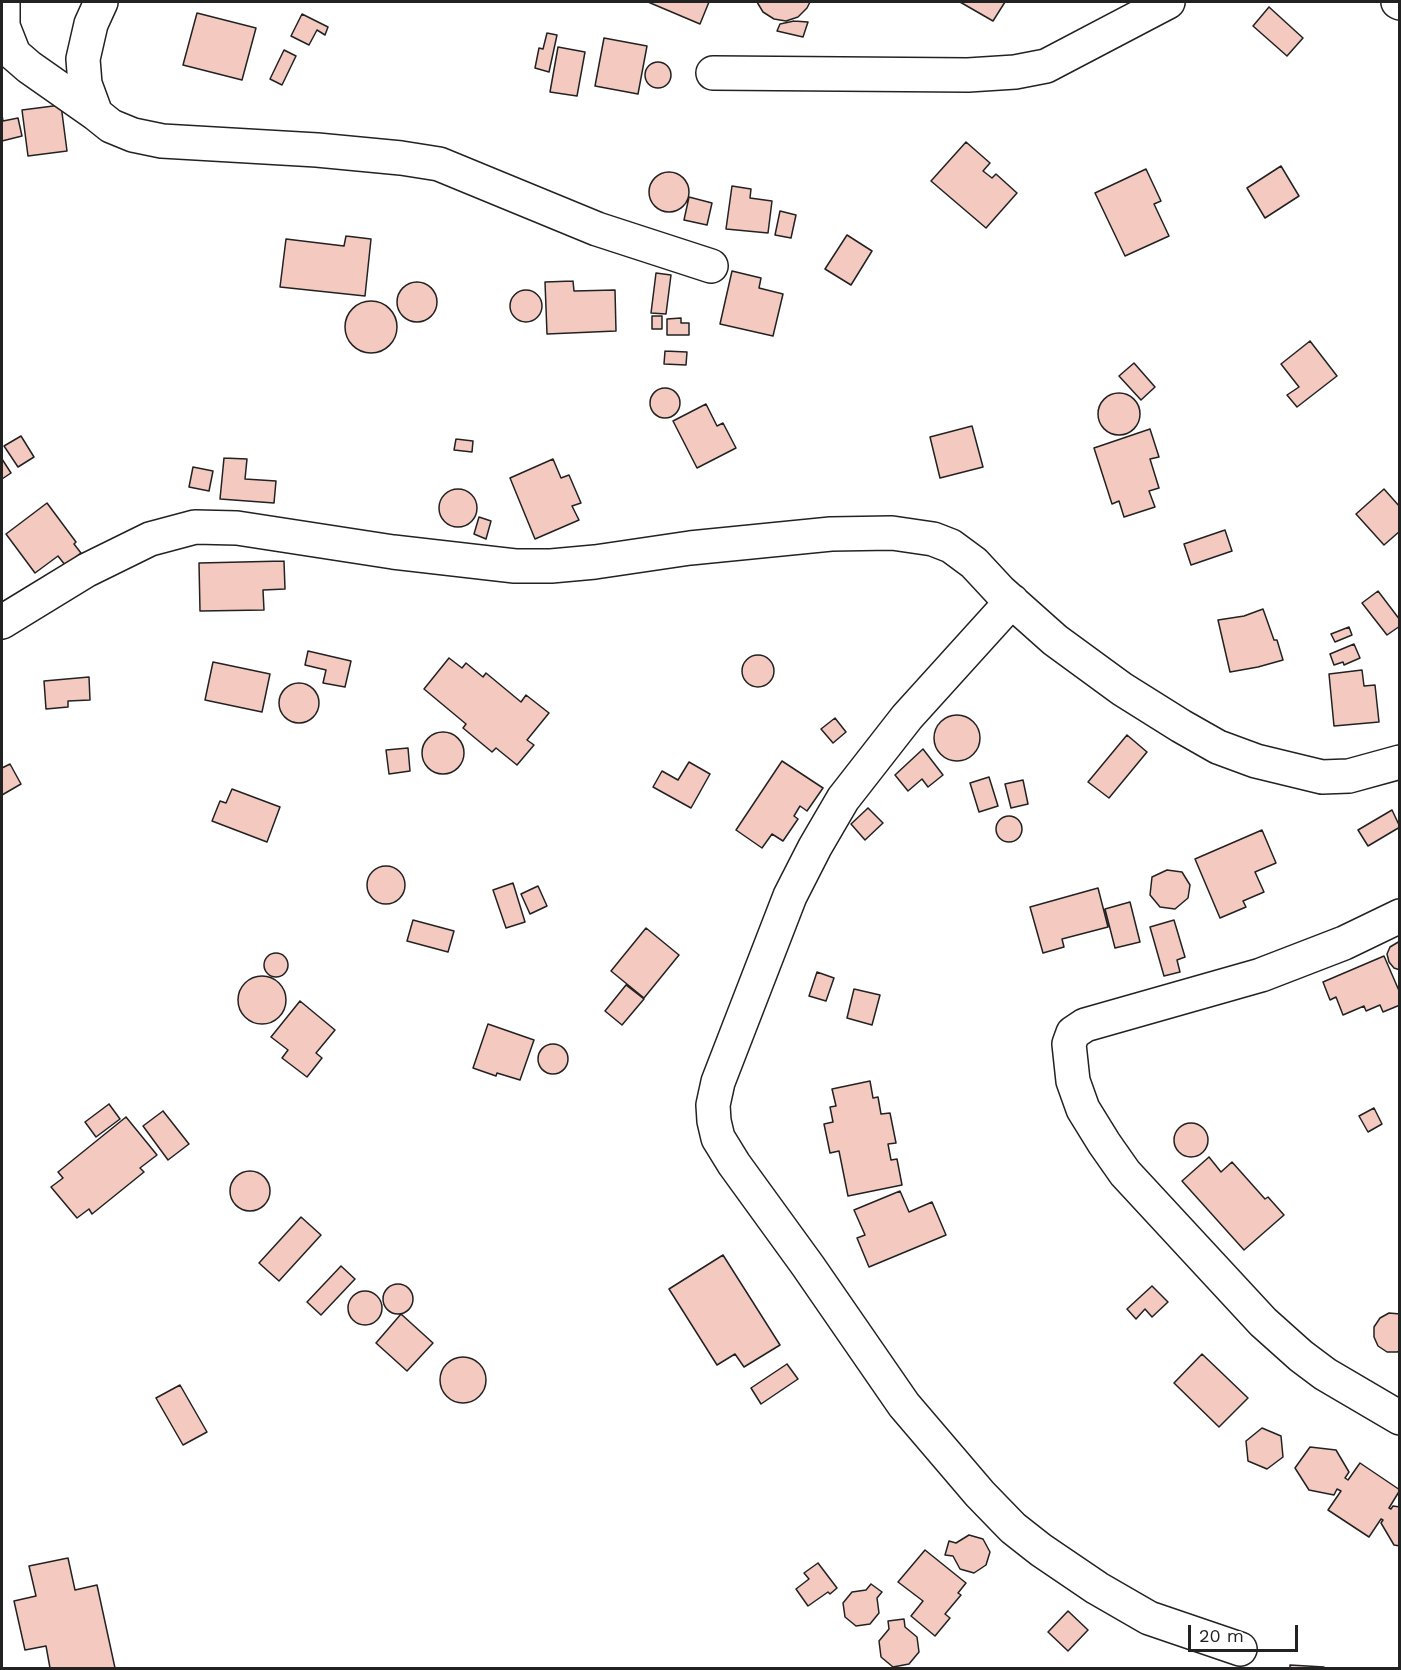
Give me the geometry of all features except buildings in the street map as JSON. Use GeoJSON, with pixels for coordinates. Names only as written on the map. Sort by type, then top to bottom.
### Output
{"type":"FeatureCollection","features":[{"type":"Feature","properties":{"kind":"street"},"geometry":{"type":"LineString","coordinates":[[3,2],[3,26],[14,54],[28,67],[111,126],[134,135],[162,141],[317,150],[439,164],[597,230],[711,266]]}},
{"type":"Feature","properties":{"kind":"street"},"geometry":{"type":"LineString","coordinates":[[96,114],[85,84],[83,59],[91,24],[101,2]]}},
{"type":"Feature","properties":{"kind":"street"},"geometry":{"type":"LineString","coordinates":[[713,73],[968,75],[1015,72],[1046,66],[1168,2]]}},
{"type":"Feature","properties":{"kind":"street"},"geometry":{"type":"LineString","coordinates":[[2,622],[87,570],[150,538],[195,527],[237,528],[393,552],[515,566],[595,562],[690,548],[831,534],[892,533],[933,539],[951,546],[974,563],[1012,602],[1055,640],[1122,689],[1218,747],[1256,761],[1322,777],[1348,776],[1400,762]]}},
{"type":"Feature","properties":{"kind":"street"},"geometry":{"type":"LineString","coordinates":[[1012,602],[900,726],[843,799],[815,847],[790,896],[730,1052],[713,1105],[714,1121],[718,1138],[734,1164],[904,1405],[980,1494],[1013,1528],[1097,1588],[1149,1618],[1240,1649]]}},
{"type":"Feature","properties":{"kind":"street"},"geometry":{"type":"LineString","coordinates":[[1400,916],[1344,943],[1261,975],[1085,1025],[1074,1033],[1069,1044],[1073,1082],[1083,1109],[1125,1173],[1263,1322],[1301,1356],[1325,1374],[1400,1418]]}}]}
